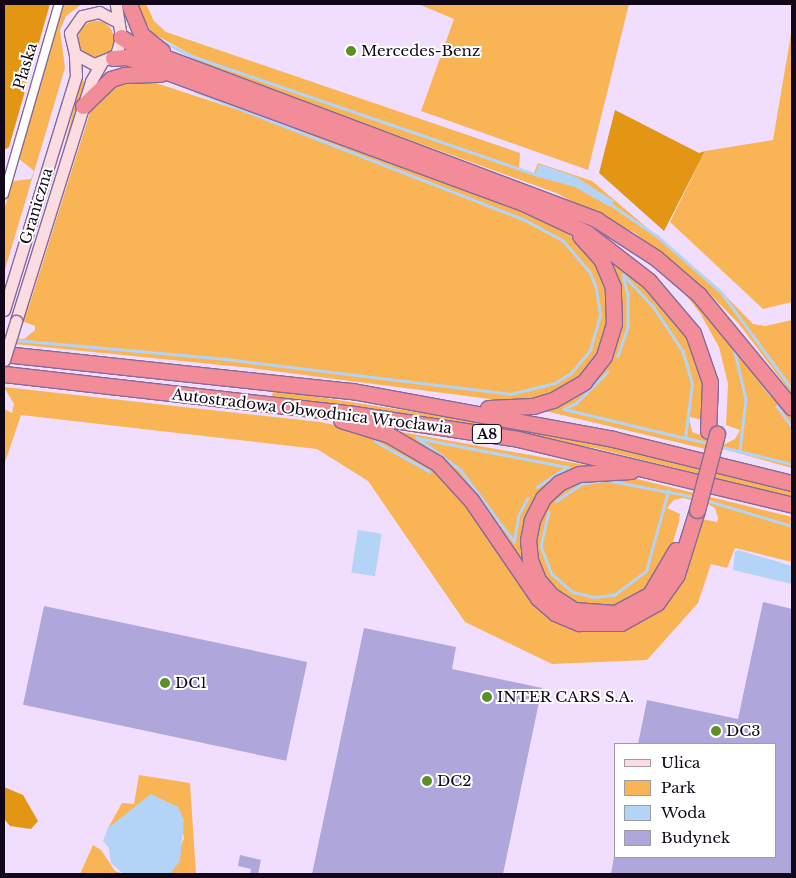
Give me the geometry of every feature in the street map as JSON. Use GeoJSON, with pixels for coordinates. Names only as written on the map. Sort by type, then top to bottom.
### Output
{"type":"FeatureCollection","features":[{"type":"Feature","properties":{"kind":"highway"},"geometry":{"type":"LineString","coordinates":[[129,4],[141,34],[175,68]]}},
{"type":"Feature","properties":{"kind":"highway"},"geometry":{"type":"LineString","coordinates":[[121,37],[175,68],[578,227],[626,260],[685,322],[709,376],[713,432]]}},
{"type":"Feature","properties":{"kind":"highway"},"geometry":{"type":"LineString","coordinates":[[107,61],[123,56],[175,68],[563,206],[613,229],[680,277],[717,313],[792,408]]}},
{"type":"Feature","properties":{"kind":"highway"},"geometry":{"type":"LineString","coordinates":[[83,106],[111,79],[124,75],[175,68]]}},
{"type":"Feature","properties":{"kind":"highway"},"geometry":{"type":"LineString","coordinates":[[304,408],[389,435],[431,458],[471,500],[538,598],[555,613],[579,623],[621,623],[657,603],[677,574],[692,509],[722,399],[719,374],[710,346],[694,316],[645,263],[563,206]]}},
{"type":"Feature","properties":{"kind":"highway"},"geometry":{"type":"LineString","coordinates":[[470,410],[532,406],[566,395],[597,366],[611,339],[615,303],[610,278],[601,259],[577,234],[544,212]]}},
{"type":"Feature","properties":{"kind":"highway","name":"Autostradowa Obwodnica Wrocławia"},"geometry":{"type":"LineString","coordinates":[[4,354],[343,390],[470,410],[641,445],[792,483]]}},
{"type":"Feature","properties":{"kind":"highway","name":"Autostradowa Obwodnica Wrocławia"},"geometry":{"type":"LineString","coordinates":[[4,374],[304,408],[518,440],[667,472],[792,505]]}},
{"type":"Feature","properties":{"kind":"highway"},"geometry":{"type":"LineString","coordinates":[[667,472],[592,471],[571,476],[553,487],[534,512],[528,534],[530,560],[538,580],[550,596],[574,610],[601,615],[628,609],[650,594],[663,578],[692,509]]}},
{"type":"Feature","properties":{"kind":"main road"},"geometry":{"type":"LineString","coordinates":[[116,4],[116,21],[121,37],[107,61],[88,63],[74,54],[70,33],[74,23],[95,8],[116,21]]}},
{"type":"Feature","properties":{"kind":"main road","name":"Graniczna"},"geometry":{"type":"LineString","coordinates":[[4,310],[76,76],[74,54]]}},
{"type":"Feature","properties":{"kind":"main road","name":"Graniczna"},"geometry":{"type":"LineString","coordinates":[[4,360],[94,71],[107,61]]}},
{"type":"Feature","properties":{"kind":"street","name":"Płaska"},"geometry":{"type":"LineString","coordinates":[[4,194],[59,4]]}},
{"type":"Feature","properties":{"kind":"green space"},"geometry":{"type":"Polygon","coordinates":[[[63,4],[82,4],[66,16],[60,30],[65,68],[4,273],[4,210],[13,181],[31,179],[34,171],[18,158],[63,4]]]}},
{"type":"Feature","properties":{"kind":"green space"},"geometry":{"type":"Polygon","coordinates":[[[135,4],[146,4],[154,21],[166,32],[520,153],[519,170],[534,173],[538,163],[592,181],[718,288],[753,324],[765,326],[792,320],[792,394],[739,324],[707,291],[635,233],[556,193],[192,61],[194,56],[152,33],[135,4]]]}},
{"type":"Feature","properties":{"kind":"green space"},"geometry":{"type":"Polygon","coordinates":[[[418,4],[629,4],[588,170],[421,111],[454,19],[418,4]]]}},
{"type":"Feature","properties":{"kind":"green space"},"geometry":{"type":"Polygon","coordinates":[[[96,21],[103,22],[109,26],[113,32],[113,46],[109,52],[103,56],[96,57],[89,56],[83,52],[79,46],[78,39],[79,32],[83,26],[89,22],[96,21]]]}},
{"type":"Feature","properties":{"kind":"green space"},"geometry":{"type":"Polygon","coordinates":[[[792,28],[792,302],[763,309],[670,222],[705,151],[773,140],[792,28]]]}},
{"type":"Feature","properties":{"kind":"green space"},"geometry":{"type":"Polygon","coordinates":[[[81,80],[85,81],[25,321],[21,320],[81,80]]]}},
{"type":"Feature","properties":{"kind":"green space"},"geometry":{"type":"Polygon","coordinates":[[[147,80],[351,147],[535,214],[564,230],[589,252],[607,287],[609,314],[598,354],[580,377],[543,398],[505,401],[251,368],[4,343],[4,337],[24,339],[35,330],[35,326],[24,322],[92,106],[114,84],[147,80]]]}},
{"type":"Feature","properties":{"kind":"green space"},"geometry":{"type":"Polygon","coordinates":[[[607,259],[625,266],[684,328],[705,378],[703,420],[689,417],[692,432],[725,444],[735,439],[740,430],[726,425],[728,384],[719,347],[700,313],[668,272],[748,358],[792,418],[792,468],[720,448],[718,452],[541,410],[571,398],[607,364],[607,259]]]}},
{"type":"Feature","properties":{"kind":"green space"},"geometry":{"type":"Polygon","coordinates":[[[4,387],[320,422],[359,430],[417,456],[452,485],[528,597],[555,621],[577,630],[617,631],[653,615],[680,583],[702,519],[717,522],[718,518],[715,508],[708,504],[683,498],[674,500],[667,508],[680,514],[679,522],[671,549],[652,585],[620,606],[586,608],[557,593],[539,569],[534,532],[550,498],[574,480],[629,477],[792,517],[792,562],[735,548],[727,568],[711,564],[698,603],[647,660],[552,664],[465,622],[368,481],[317,449],[21,415],[4,465],[4,409],[12,413],[14,404],[4,387]]]}},
{"type":"Feature","properties":{"kind":"green space"},"geometry":{"type":"Polygon","coordinates":[[[273,390],[570,436],[792,490],[792,497],[595,448],[272,397],[273,390]]]}},
{"type":"Feature","properties":{"kind":"green space"},"geometry":{"type":"Polygon","coordinates":[[[396,431],[586,465],[565,472],[546,486],[531,505],[523,529],[527,567],[543,591],[566,609],[586,616],[609,617],[646,602],[666,580],[688,518],[691,519],[674,573],[654,600],[627,617],[594,621],[561,611],[527,579],[494,522],[461,479],[440,459],[396,431]]]}},
{"type":"Feature","properties":{"kind":"green space"},"geometry":{"type":"Polygon","coordinates":[[[139,775],[190,783],[196,874],[170,874],[184,838],[178,807],[148,800],[108,828],[122,803],[134,804],[139,775]]]}},
{"type":"Feature","properties":{"kind":"green space"},"geometry":{"type":"Polygon","coordinates":[[[93,845],[101,850],[115,871],[123,874],[80,874],[93,845]]]}},
{"type":"Feature","properties":{"kind":"shaded area"},"geometry":{"type":"Polygon","coordinates":[[[4,4],[50,4],[9,147],[4,150],[4,4]]]}},
{"type":"Feature","properties":{"kind":"shaded area"},"geometry":{"type":"Polygon","coordinates":[[[615,110],[699,153],[705,151],[664,231],[599,173],[615,110]]]}},
{"type":"Feature","properties":{"kind":"shaded area"},"geometry":{"type":"Polygon","coordinates":[[[4,787],[23,795],[38,821],[31,829],[10,826],[4,819],[4,787]]]}},
{"type":"Feature","properties":{"kind":"water"},"geometry":{"type":"Polygon","coordinates":[[[539,164],[576,177],[614,201],[610,207],[575,187],[534,176],[539,164]]]}},
{"type":"Feature","properties":{"kind":"water"},"geometry":{"type":"Polygon","coordinates":[[[358,530],[382,534],[375,576],[351,572],[358,530]]]}},
{"type":"Feature","properties":{"kind":"water"},"geometry":{"type":"Polygon","coordinates":[[[738,550],[792,566],[792,584],[733,570],[735,552],[738,550]]]}},
{"type":"Feature","properties":{"kind":"water"},"geometry":{"type":"Polygon","coordinates":[[[151,794],[178,807],[184,820],[180,861],[170,874],[123,874],[111,863],[109,848],[103,841],[108,828],[151,794]]]}},
{"type":"Feature","properties":{"kind":"building","name":"DC3"},"geometry":{"type":"Polygon","coordinates":[[[763,602],[792,609],[792,874],[611,874],[614,857],[776,858],[776,743],[638,743],[647,700],[738,719],[763,602]]]}},
{"type":"Feature","properties":{"kind":"building","name":"DC1"},"geometry":{"type":"Polygon","coordinates":[[[44,606],[307,662],[286,761],[23,705],[44,606]]]}},
{"type":"Feature","properties":{"kind":"building","name":"DC2"},"geometry":{"type":"Polygon","coordinates":[[[364,628],[456,647],[452,669],[542,688],[503,874],[312,874],[364,628]]]}},
{"type":"Feature","properties":{"kind":"building"},"geometry":{"type":"Polygon","coordinates":[[[240,855],[261,860],[258,874],[250,874],[251,869],[238,866],[240,855]]]}},
{"type":"Feature","properties":{"kind":"waterway"},"geometry":{"type":"LineString","coordinates":[[145,24],[152,34]]}},
{"type":"Feature","properties":{"kind":"waterway"},"geometry":{"type":"LineString","coordinates":[[160,40],[189,55],[535,174]]}},
{"type":"Feature","properties":{"kind":"waterway"},"geometry":{"type":"LineString","coordinates":[[15,340],[218,358],[510,394],[555,383],[571,373],[590,350],[600,314],[596,288],[590,273],[563,241],[524,220],[195,92]]}},
{"type":"Feature","properties":{"kind":"waterway"},"geometry":{"type":"LineString","coordinates":[[612,205],[657,236],[722,293],[792,389]]}},
{"type":"Feature","properties":{"kind":"waterway"},"geometry":{"type":"LineString","coordinates":[[608,372],[577,403],[564,409],[685,438],[692,384],[683,352],[653,307],[623,275],[628,295],[628,327],[618,356]]}},
{"type":"Feature","properties":{"kind":"waterway"},"geometry":{"type":"LineString","coordinates":[[734,348],[746,399],[740,451]]}},
{"type":"Feature","properties":{"kind":"waterway"},"geometry":{"type":"LineString","coordinates":[[759,379],[770,394]]}},
{"type":"Feature","properties":{"kind":"waterway"},"geometry":{"type":"LineString","coordinates":[[777,406],[792,427]]}},
{"type":"Feature","properties":{"kind":"waterway"},"geometry":{"type":"LineString","coordinates":[[528,498],[519,515],[514,542],[460,470],[417,438],[568,467],[537,487]]}},
{"type":"Feature","properties":{"kind":"waterway"},"geometry":{"type":"LineString","coordinates":[[685,438],[708,443]]}},
{"type":"Feature","properties":{"kind":"waterway"},"geometry":{"type":"LineString","coordinates":[[375,441],[429,471]]}},
{"type":"Feature","properties":{"kind":"waterway"},"geometry":{"type":"LineString","coordinates":[[718,446],[792,464]]}},
{"type":"Feature","properties":{"kind":"waterway"},"geometry":{"type":"LineString","coordinates":[[556,501],[581,484],[606,480],[695,497]]}},
{"type":"Feature","properties":{"kind":"waterway"},"geometry":{"type":"LineString","coordinates":[[549,512],[541,546],[552,574],[573,592],[594,597],[614,595],[646,571],[668,491]]}},
{"type":"Feature","properties":{"kind":"waterway"},"geometry":{"type":"LineString","coordinates":[[705,500],[792,526]]}},
{"type":"Feature","properties":{"kind":"place","name":"Mercedes-Benz"},"geometry":{"type":"Point","coordinates":[351,51]}},
{"type":"Feature","properties":{"kind":"place","name":"DC1"},"geometry":{"type":"Point","coordinates":[165,683]}},
{"type":"Feature","properties":{"kind":"place","name":"INTER CARS S.A."},"geometry":{"type":"Point","coordinates":[487,697]}},
{"type":"Feature","properties":{"kind":"place","name":"DC3"},"geometry":{"type":"Point","coordinates":[716,731]}},
{"type":"Feature","properties":{"kind":"place","name":"DC2"},"geometry":{"type":"Point","coordinates":[427,781]}}]}
